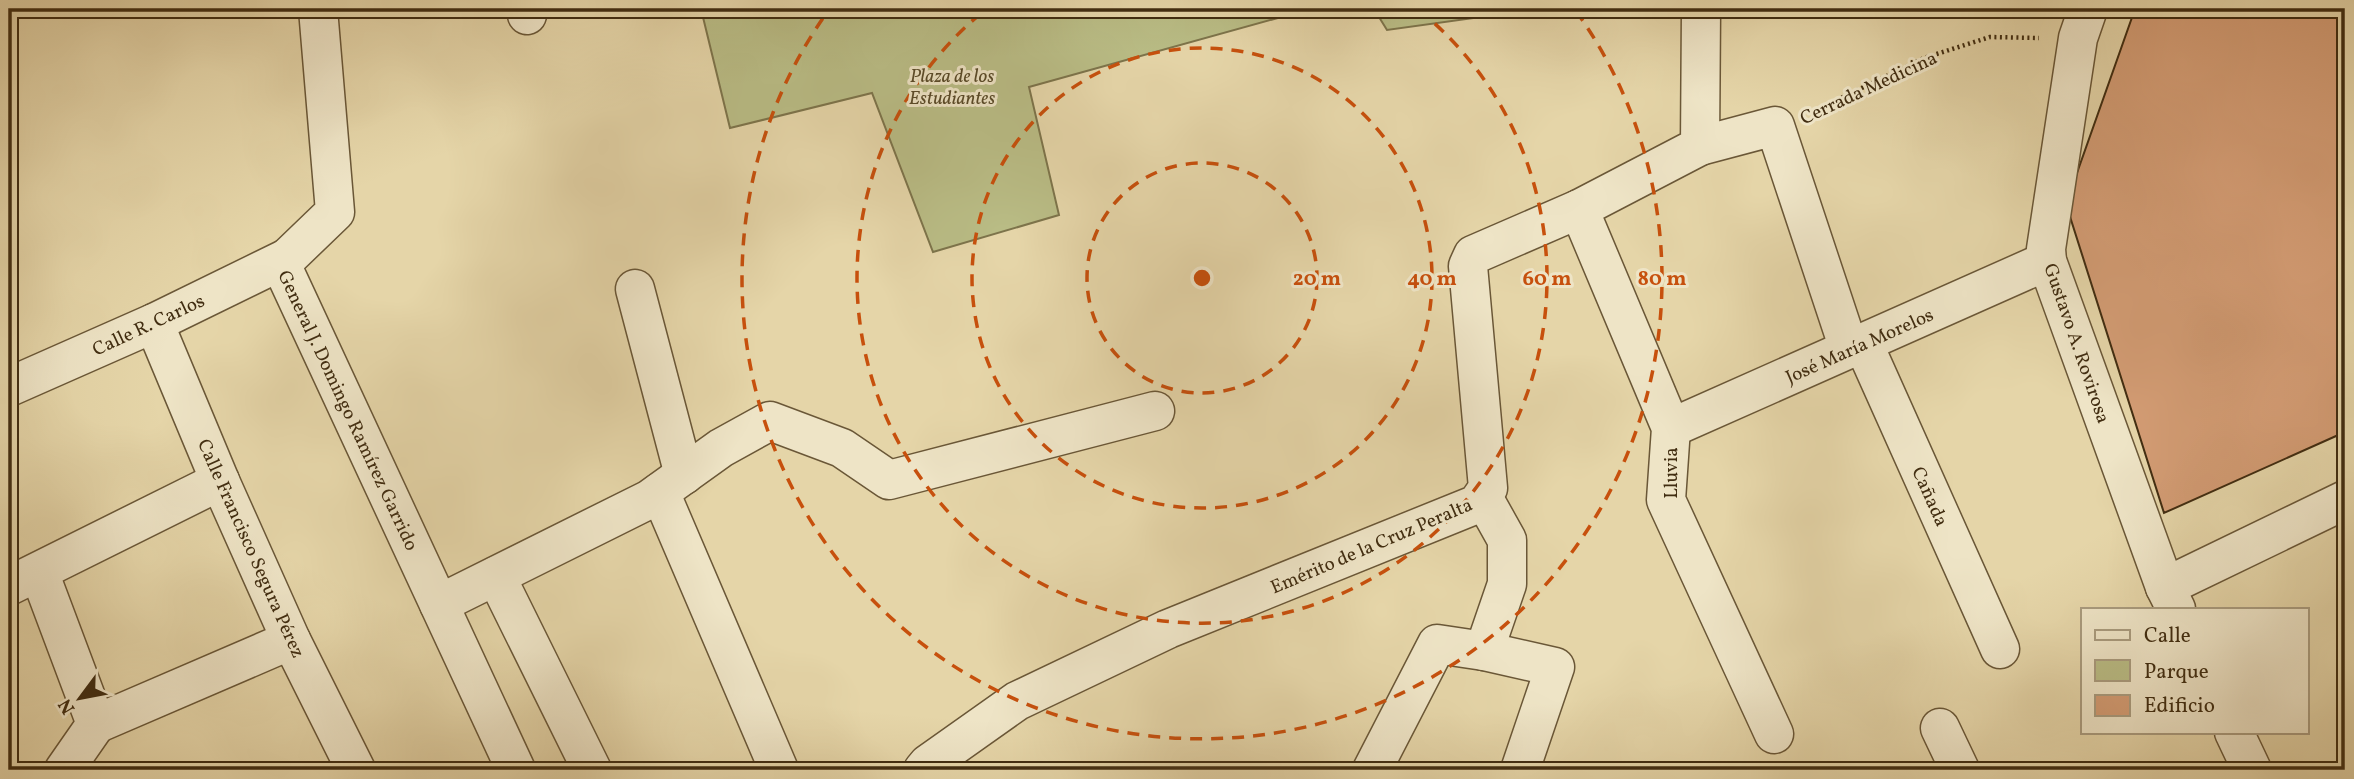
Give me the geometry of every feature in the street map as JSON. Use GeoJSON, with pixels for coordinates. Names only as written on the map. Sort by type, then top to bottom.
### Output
{"type":"FeatureCollection","features":[{"type":"Feature","properties":{"kind":"street","name":"General J. Domingo Ramírez Garrido"},"geometry":{"type":"LineString","coordinates":[[318,9],[335,212],[281,264],[516,770]]}},
{"type":"Feature","properties":{"kind":"street"},"geometry":{"type":"LineString","coordinates":[[1700,146],[1701,9]]}},
{"type":"Feature","properties":{"kind":"street","name":"Gustavo A. Rovirosa"},"geometry":{"type":"LineString","coordinates":[[2083,24],[2046,249],[2047,261],[2170,598]]}},
{"type":"Feature","properties":{"kind":"street","name":"Cerrada Medicina"},"geometry":{"type":"LineString","coordinates":[[1700,146],[1775,126]]}},
{"type":"Feature","properties":{"kind":"street","name":"Cañada"},"geometry":{"type":"LineString","coordinates":[[1775,126],[1856,346],[2000,649]]}},
{"type":"Feature","properties":{"kind":"street","name":"Emérito de la Cruz Peralta"},"geometry":{"type":"LineString","coordinates":[[923,770],[1017,701],[1168,629],[1477,504],[1488,488],[1468,266],[1473,255],[1579,209],[1700,146]]}},
{"type":"Feature","properties":{"kind":"street","name":"Lluvia"},"geometry":{"type":"LineString","coordinates":[[1579,209],[1671,428],[1666,500],[1774,734]]}},
{"type":"Feature","properties":{"kind":"street","name":"Calle R. Carlos"},"geometry":{"type":"LineString","coordinates":[[9,387],[154,323],[287,258]]}},
{"type":"Feature","properties":{"kind":"street","name":"José María Morelos"},"geometry":{"type":"LineString","coordinates":[[1671,428],[2047,261]]}},
{"type":"Feature","properties":{"kind":"street"},"geometry":{"type":"LineString","coordinates":[[635,289],[672,484],[779,770]]}},
{"type":"Feature","properties":{"kind":"street","name":"Calle Francisco Segura Pérez"},"geometry":{"type":"LineString","coordinates":[[154,323],[291,640],[356,770]]}},
{"type":"Feature","properties":{"kind":"street"},"geometry":{"type":"LineString","coordinates":[[439,604],[672,484],[721,448],[770,421],[842,447],[889,480],[1156,411]]}},
{"type":"Feature","properties":{"kind":"street"},"geometry":{"type":"LineString","coordinates":[[96,724],[24,579],[220,481]]}},
{"type":"Feature","properties":{"kind":"street"},"geometry":{"type":"LineString","coordinates":[[1483,497],[1507,540],[1507,584],[1484,652]]}},
{"type":"Feature","properties":{"kind":"street"},"geometry":{"type":"LineString","coordinates":[[2170,598],[2345,500]]}},
{"type":"Feature","properties":{"kind":"street"},"geometry":{"type":"LineString","coordinates":[[496,576],[592,770]]}},
{"type":"Feature","properties":{"kind":"street"},"geometry":{"type":"LineString","coordinates":[[64,770],[96,724],[291,640]]}},
{"type":"Feature","properties":{"kind":"street"},"geometry":{"type":"LineString","coordinates":[[1372,770],[1437,644],[1555,667],[1520,770]]}},
{"type":"Feature","properties":{"kind":"street"},"geometry":{"type":"LineString","coordinates":[[1940,728],[1960,770]]}},
{"type":"Feature","properties":{"kind":"street"},"geometry":{"type":"LineString","coordinates":[[2235,734],[2252,770]]}},
{"type":"Feature","properties":{"kind":"path","name":"Cerrada Medicina"},"geometry":{"type":"LineString","coordinates":[[1775,126],[1790,123],[1924,58],[1990,37],[2083,24]]}},
{"type":"Feature","properties":{"kind":"green space","name":"Plaza de los Estudiantes"},"geometry":{"type":"Polygon","coordinates":[[[701,9],[1310,9],[1029,87],[1059,215],[933,252],[872,93],[730,128],[701,9]]]}},
{"type":"Feature","properties":{"kind":"green space"},"geometry":{"type":"Polygon","coordinates":[[[1374,9],[1539,9],[1387,30],[1374,9]]]}},
{"type":"Feature","properties":{"kind":"building"},"geometry":{"type":"Polygon","coordinates":[[[2135,9],[2345,9],[2345,432],[2164,513],[2066,204],[2135,9]]]}}]}
